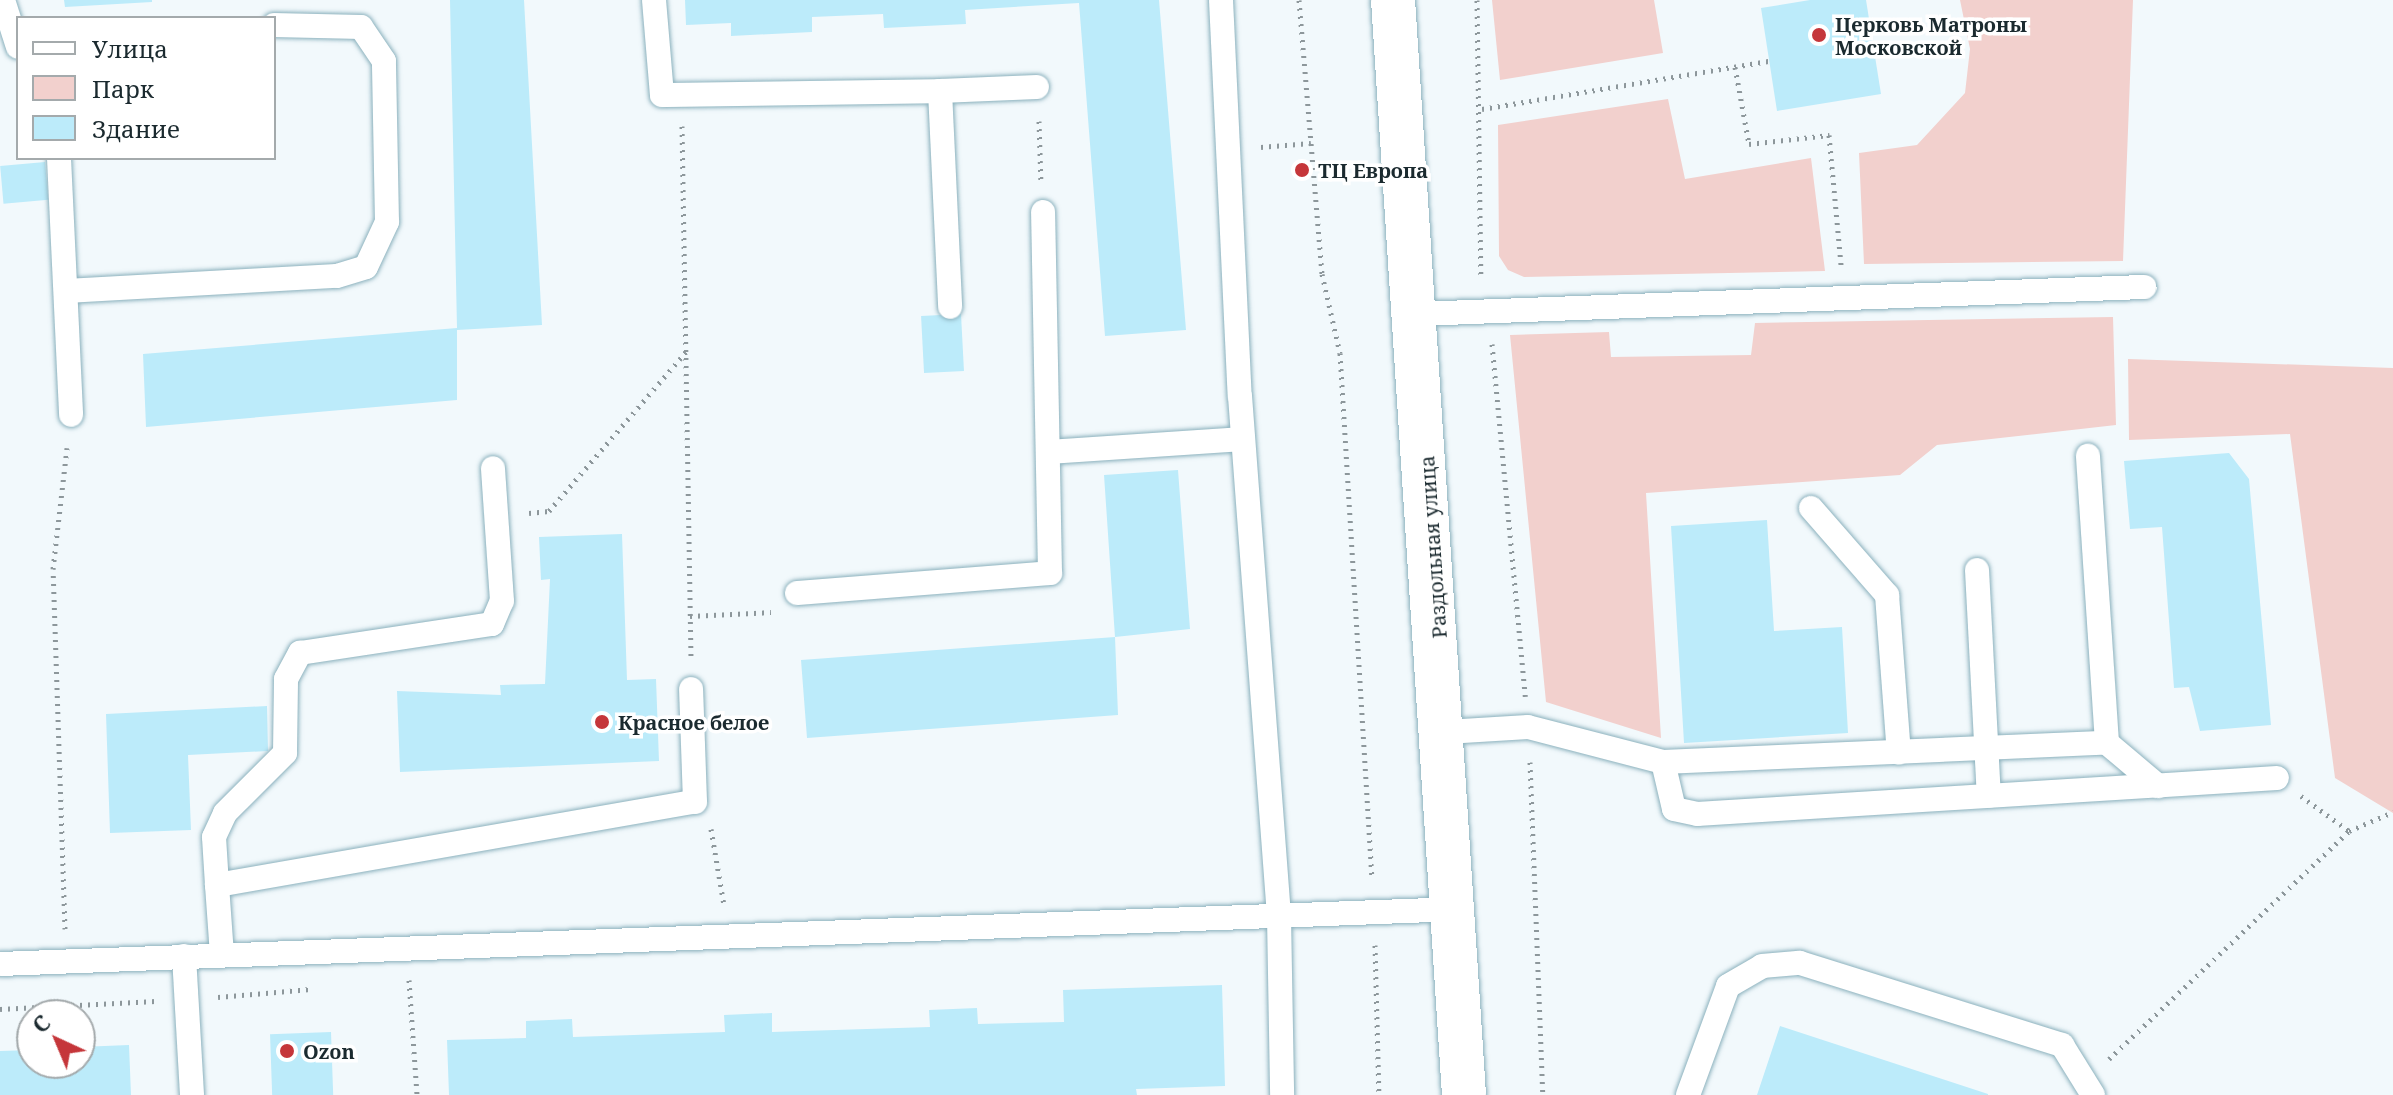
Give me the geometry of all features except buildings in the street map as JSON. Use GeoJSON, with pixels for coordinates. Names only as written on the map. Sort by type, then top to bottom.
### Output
{"type":"FeatureCollection","features":[{"type":"Feature","properties":{"kind":"main road","name":"Раздольная улица"},"geometry":{"type":"LineString","coordinates":[[1393,0],[1458,909],[1464,1095]]}},
{"type":"Feature","properties":{"kind":"lane"},"geometry":{"type":"LineString","coordinates":[[3,0],[16,40]]}},
{"type":"Feature","properties":{"kind":"lane"},"geometry":{"type":"LineString","coordinates":[[654,0],[662,95],[1037,87]]}},
{"type":"Feature","properties":{"kind":"lane"},"geometry":{"type":"LineString","coordinates":[[1221,0],[1243,439],[1279,916],[1282,1095]]}},
{"type":"Feature","properties":{"kind":"lane"},"geometry":{"type":"LineString","coordinates":[[66,291],[337,276],[366,267],[387,222],[384,61],[361,27],[276,25]]}},
{"type":"Feature","properties":{"kind":"lane"},"geometry":{"type":"LineString","coordinates":[[940,91],[950,307]]}},
{"type":"Feature","properties":{"kind":"lane"},"geometry":{"type":"LineString","coordinates":[[59,160],[71,415]]}},
{"type":"Feature","properties":{"kind":"lane"},"geometry":{"type":"LineString","coordinates":[[797,593],[1050,573],[1043,212]]}},
{"type":"Feature","properties":{"kind":"lane"},"geometry":{"type":"LineString","coordinates":[[1417,314],[2144,287]]}},
{"type":"Feature","properties":{"kind":"lane"},"geometry":{"type":"LineString","coordinates":[[1049,452],[1243,439]]}},
{"type":"Feature","properties":{"kind":"lane"},"geometry":{"type":"LineString","coordinates":[[2088,456],[2107,743]]}},
{"type":"Feature","properties":{"kind":"lane"},"geometry":{"type":"LineString","coordinates":[[222,955],[214,837],[225,813],[285,753],[286,679],[300,653],[492,624],[502,601],[493,468]]}},
{"type":"Feature","properties":{"kind":"lane"},"geometry":{"type":"LineString","coordinates":[[1811,508],[1887,595],[1899,753]]}},
{"type":"Feature","properties":{"kind":"lane"},"geometry":{"type":"LineString","coordinates":[[1977,570],[1989,796]]}},
{"type":"Feature","properties":{"kind":"lane"},"geometry":{"type":"LineString","coordinates":[[217,885],[695,802],[691,689]]}},
{"type":"Feature","properties":{"kind":"lane"},"geometry":{"type":"LineString","coordinates":[[1446,732],[1528,727],[1663,762],[2107,743],[2158,786]]}},
{"type":"Feature","properties":{"kind":"lane"},"geometry":{"type":"LineString","coordinates":[[1663,762],[1674,809],[1697,814],[2277,778]]}},
{"type":"Feature","properties":{"kind":"lane"},"geometry":{"type":"LineString","coordinates":[[0,964],[1458,909]]}},
{"type":"Feature","properties":{"kind":"lane"},"geometry":{"type":"LineString","coordinates":[[184,956],[192,1095]]}},
{"type":"Feature","properties":{"kind":"lane"},"geometry":{"type":"LineString","coordinates":[[1688,1095],[1728,986],[1762,966],[1800,963],[2062,1045],[2091,1086]]}},
{"type":"Feature","properties":{"kind":"path"},"geometry":{"type":"LineString","coordinates":[[1299,0],[1322,274],[1340,353],[1374,913],[1379,1095]]}},
{"type":"Feature","properties":{"kind":"path"},"geometry":{"type":"LineString","coordinates":[[1477,0],[1482,109],[1477,250],[1528,727],[1543,1095]]}},
{"type":"Feature","properties":{"kind":"path"},"geometry":{"type":"LineString","coordinates":[[1482,109],[1770,61]]}},
{"type":"Feature","properties":{"kind":"path"},"geometry":{"type":"LineString","coordinates":[[1735,67],[1749,144],[1829,135],[1844,298]]}},
{"type":"Feature","properties":{"kind":"path"},"geometry":{"type":"LineString","coordinates":[[1037,87],[1043,212]]}},
{"type":"Feature","properties":{"kind":"path"},"geometry":{"type":"LineString","coordinates":[[682,95],[691,689]]}},
{"type":"Feature","properties":{"kind":"path"},"geometry":{"type":"LineString","coordinates":[[1228,150],[1311,143]]}},
{"type":"Feature","properties":{"kind":"path"},"geometry":{"type":"LineString","coordinates":[[496,517],[549,511],[686,352]]}},
{"type":"Feature","properties":{"kind":"path"},"geometry":{"type":"LineString","coordinates":[[68,961],[53,569],[71,415]]}},
{"type":"Feature","properties":{"kind":"path"},"geometry":{"type":"LineString","coordinates":[[690,616],[776,612],[797,593]]}},
{"type":"Feature","properties":{"kind":"path"},"geometry":{"type":"LineString","coordinates":[[2277,778],[2349,831]]}},
{"type":"Feature","properties":{"kind":"path"},"geometry":{"type":"LineString","coordinates":[[695,802],[719,842],[726,937]]}},
{"type":"Feature","properties":{"kind":"path"},"geometry":{"type":"LineString","coordinates":[[2091,1086],[2349,831],[2393,812]]}},
{"type":"Feature","properties":{"kind":"path"},"geometry":{"type":"LineString","coordinates":[[406,950],[417,1095]]}},
{"type":"Feature","properties":{"kind":"green space"},"geometry":{"type":"Polygon","coordinates":[[[1492,0],[1654,0],[1663,53],[1500,80],[1492,0]]]}},
{"type":"Feature","properties":{"kind":"green space"},"geometry":{"type":"Polygon","coordinates":[[[1960,0],[2133,0],[2123,261],[1864,264],[1859,153],[1917,145],[1965,93],[1970,49],[1960,0]]]}},
{"type":"Feature","properties":{"kind":"green space"},"geometry":{"type":"Polygon","coordinates":[[[1668,99],[1685,179],[1811,158],[1825,271],[1524,277],[1508,270],[1499,256],[1498,125],[1668,99]]]}},
{"type":"Feature","properties":{"kind":"green space"},"geometry":{"type":"Polygon","coordinates":[[[2113,317],[2116,425],[1937,445],[1900,475],[1646,493],[1661,738],[1546,702],[1510,335],[1609,332],[1611,357],[1751,355],[1755,323],[2113,317]]]}},
{"type":"Feature","properties":{"kind":"green space"},"geometry":{"type":"Polygon","coordinates":[[[2128,359],[2393,368],[2393,813],[2335,778],[2290,434],[2129,440],[2128,359]]]}},
{"type":"Feature","properties":{"kind":"place","name":"Церковь Матроны Московской"},"geometry":{"type":"Point","coordinates":[1819,35]}},
{"type":"Feature","properties":{"kind":"place","name":"ТЦ Европа"},"geometry":{"type":"Point","coordinates":[1302,170]}},
{"type":"Feature","properties":{"kind":"place","name":"Красное белое"},"geometry":{"type":"Point","coordinates":[602,722]}},
{"type":"Feature","properties":{"kind":"place","name":"Ozon"},"geometry":{"type":"Point","coordinates":[287,1051]}}]}
